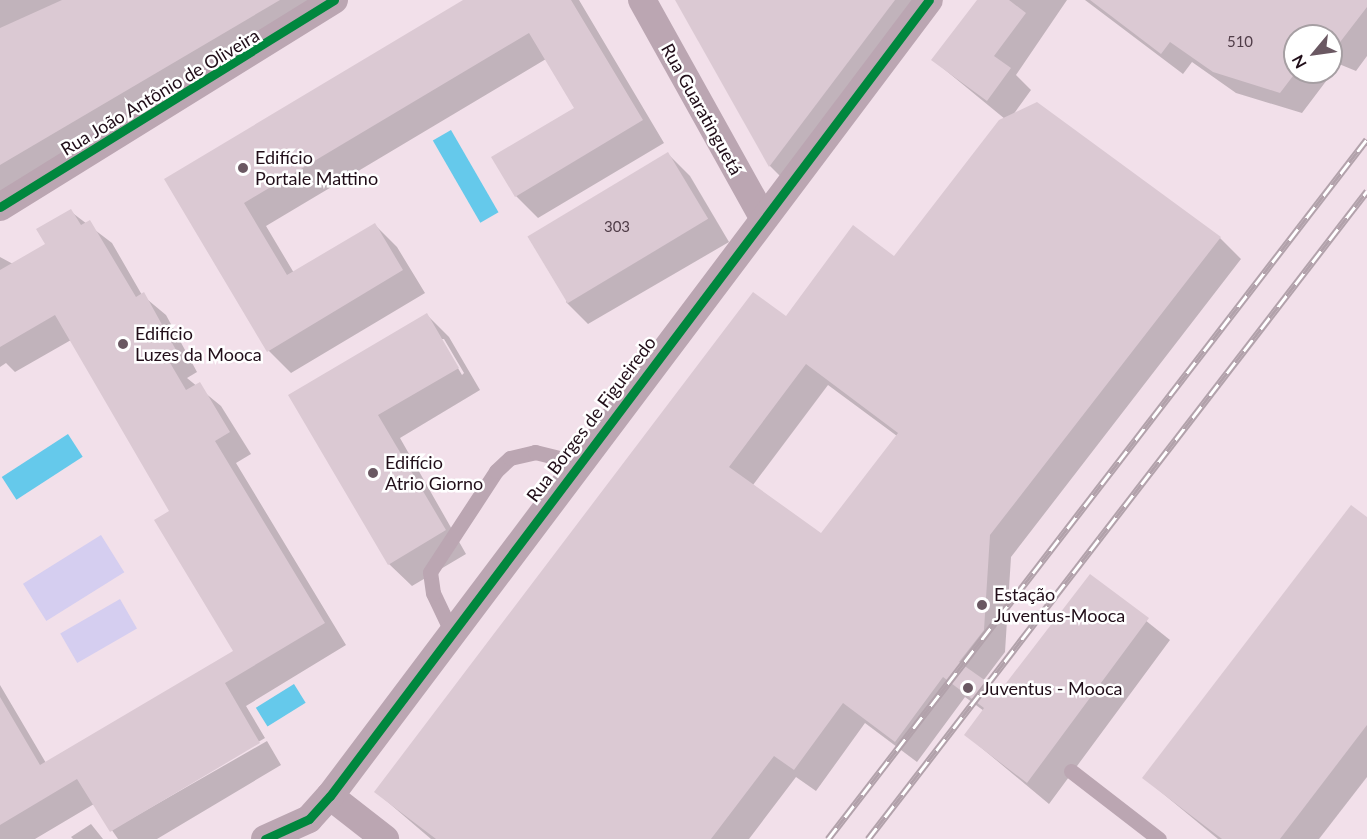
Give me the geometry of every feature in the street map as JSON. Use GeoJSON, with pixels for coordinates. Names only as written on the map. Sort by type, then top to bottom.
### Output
{"type":"FeatureCollection","features":[{"type":"Feature","properties":{"kind":"street","name":"Rua João Antônio de Oliveira"},"geometry":{"type":"LineString","coordinates":[[0,207],[334,0]]}},
{"type":"Feature","properties":{"kind":"street","name":"Rua Guaratinguetá"},"geometry":{"type":"LineString","coordinates":[[642,0],[763,217]]}},
{"type":"Feature","properties":{"kind":"street","name":"Rua Borges de Figueiredo"},"geometry":{"type":"LineString","coordinates":[[265,839],[309,819],[330,796],[763,217],[929,0]]}},
{"type":"Feature","properties":{"kind":"street"},"geometry":{"type":"LineString","coordinates":[[330,796],[385,839]]}},
{"type":"Feature","properties":{"kind":"lane"},"geometry":{"type":"LineString","coordinates":[[452,633],[433,593],[430,572],[496,471],[510,458],[535,452],[579,463]]}},
{"type":"Feature","properties":{"kind":"lane"},"geometry":{"type":"LineString","coordinates":[[1071,771],[1159,839]]}},
{"type":"Feature","properties":{"kind":"shaded area"},"geometry":{"type":"Polygon","coordinates":[[[101,535],[124,572],[46,621],[23,584],[101,535]]]}},
{"type":"Feature","properties":{"kind":"shaded area"},"geometry":{"type":"Polygon","coordinates":[[[120,599],[137,628],[77,663],[60,634],[120,599]]]}},
{"type":"Feature","properties":{"kind":"water"},"geometry":{"type":"Polygon","coordinates":[[[451,130],[498,212],[480,223],[433,140],[451,130]]]}},
{"type":"Feature","properties":{"kind":"water"},"geometry":{"type":"Polygon","coordinates":[[[68,434],[83,457],[16,500],[2,477],[68,434]]]}},
{"type":"Feature","properties":{"kind":"water"},"geometry":{"type":"Polygon","coordinates":[[[294,684],[306,703],[267,727],[256,708],[294,684]]]}},
{"type":"Feature","properties":{"kind":"building"},"geometry":{"type":"Polygon","coordinates":[[[62,0],[280,0],[0,165],[0,28],[62,0]]]}},
{"type":"Feature","properties":{"kind":"building","name":"Edifício Portale Mattino"},"geometry":{"type":"Polygon","coordinates":[[[463,0],[571,0],[643,120],[515,197],[491,157],[574,108],[529,33],[244,203],[287,275],[375,223],[403,270],[267,352],[164,179],[463,0]]]}},
{"type":"Feature","properties":{"kind":"building"},"geometry":{"type":"Polygon","coordinates":[[[675,0],[895,0],[769,167],[675,0]]]}},
{"type":"Feature","properties":{"kind":"building"},"geometry":{"type":"Polygon","coordinates":[[[977,0],[1009,0],[1026,13],[994,56],[1011,68],[987,101],[931,60],[977,0]]]}},
{"type":"Feature","properties":{"kind":"building"},"geometry":{"type":"Polygon","coordinates":[[[1090,0],[1367,0],[1367,7],[1343,38],[1343,24],[1283,24],[1283,84],[1287,84],[1280,93],[1213,72],[1170,42],[1161,54],[1090,0]]]}},
{"type":"Feature","properties":{"kind":"building"},"geometry":{"type":"Polygon","coordinates":[[[1037,102],[1221,237],[990,535],[984,630],[959,662],[1000,691],[1090,574],[1149,618],[1027,783],[964,735],[984,708],[943,677],[895,742],[843,703],[794,770],[774,756],[711,839],[436,839],[374,792],[753,292],[786,316],[853,225],[894,256],[999,120],[1037,102]],[[806,364],[729,467],[821,533],[898,433],[806,364]]]}},
{"type":"Feature","properties":{"kind":"building"},"geometry":{"type":"Polygon","coordinates":[[[668,152],[708,219],[568,303],[527,236],[668,152]]]}},
{"type":"Feature","properties":{"kind":"building"},"geometry":{"type":"Polygon","coordinates":[[[71,209],[81,225],[90,220],[136,297],[144,292],[176,350],[166,356],[186,390],[200,382],[230,432],[215,441],[325,623],[225,683],[260,743],[110,832],[77,779],[0,825],[0,697],[40,765],[233,651],[154,520],[169,511],[55,315],[0,347],[0,270],[45,244],[36,229],[71,209]]]}},
{"type":"Feature","properties":{"kind":"building","name":"Edifício Atrio Giorno"},"geometry":{"type":"Polygon","coordinates":[[[427,313],[459,368],[378,415],[446,530],[388,565],[288,395],[427,313]]]}},
{"type":"Feature","properties":{"kind":"building"},"geometry":{"type":"Polygon","coordinates":[[[1351,505],[1367,517],[1367,725],[1280,839],[1222,839],[1142,778],[1351,505]]]}},
{"type":"Feature","properties":{"kind":"railway"},"geometry":{"type":"LineString","coordinates":[[828,839],[1367,139]]}},
{"type":"Feature","properties":{"kind":"railway"},"geometry":{"type":"LineString","coordinates":[[868,839],[1367,191]]}},
{"type":"Feature","properties":{"kind":"cycle path"},"geometry":{"type":"LineString","coordinates":[[0,207],[334,0]]}},
{"type":"Feature","properties":{"kind":"cycle path"},"geometry":{"type":"LineString","coordinates":[[265,839],[309,819],[330,796],[929,0]]}},
{"type":"Feature","properties":{"kind":"place","name":"Edifício Portale Mattino"},"geometry":{"type":"Point","coordinates":[243,168]}},
{"type":"Feature","properties":{"kind":"place","name":"Edifício Luzes da Mooca"},"geometry":{"type":"Point","coordinates":[123,344]}},
{"type":"Feature","properties":{"kind":"place","name":"Edifício Atrio Giorno"},"geometry":{"type":"Point","coordinates":[373,473]}},
{"type":"Feature","properties":{"kind":"place","name":"Estação Juventus-Mooca"},"geometry":{"type":"Point","coordinates":[982,605]}},
{"type":"Feature","properties":{"kind":"place","name":"Juventus - Mooca"},"geometry":{"type":"Point","coordinates":[968,688]}}]}
